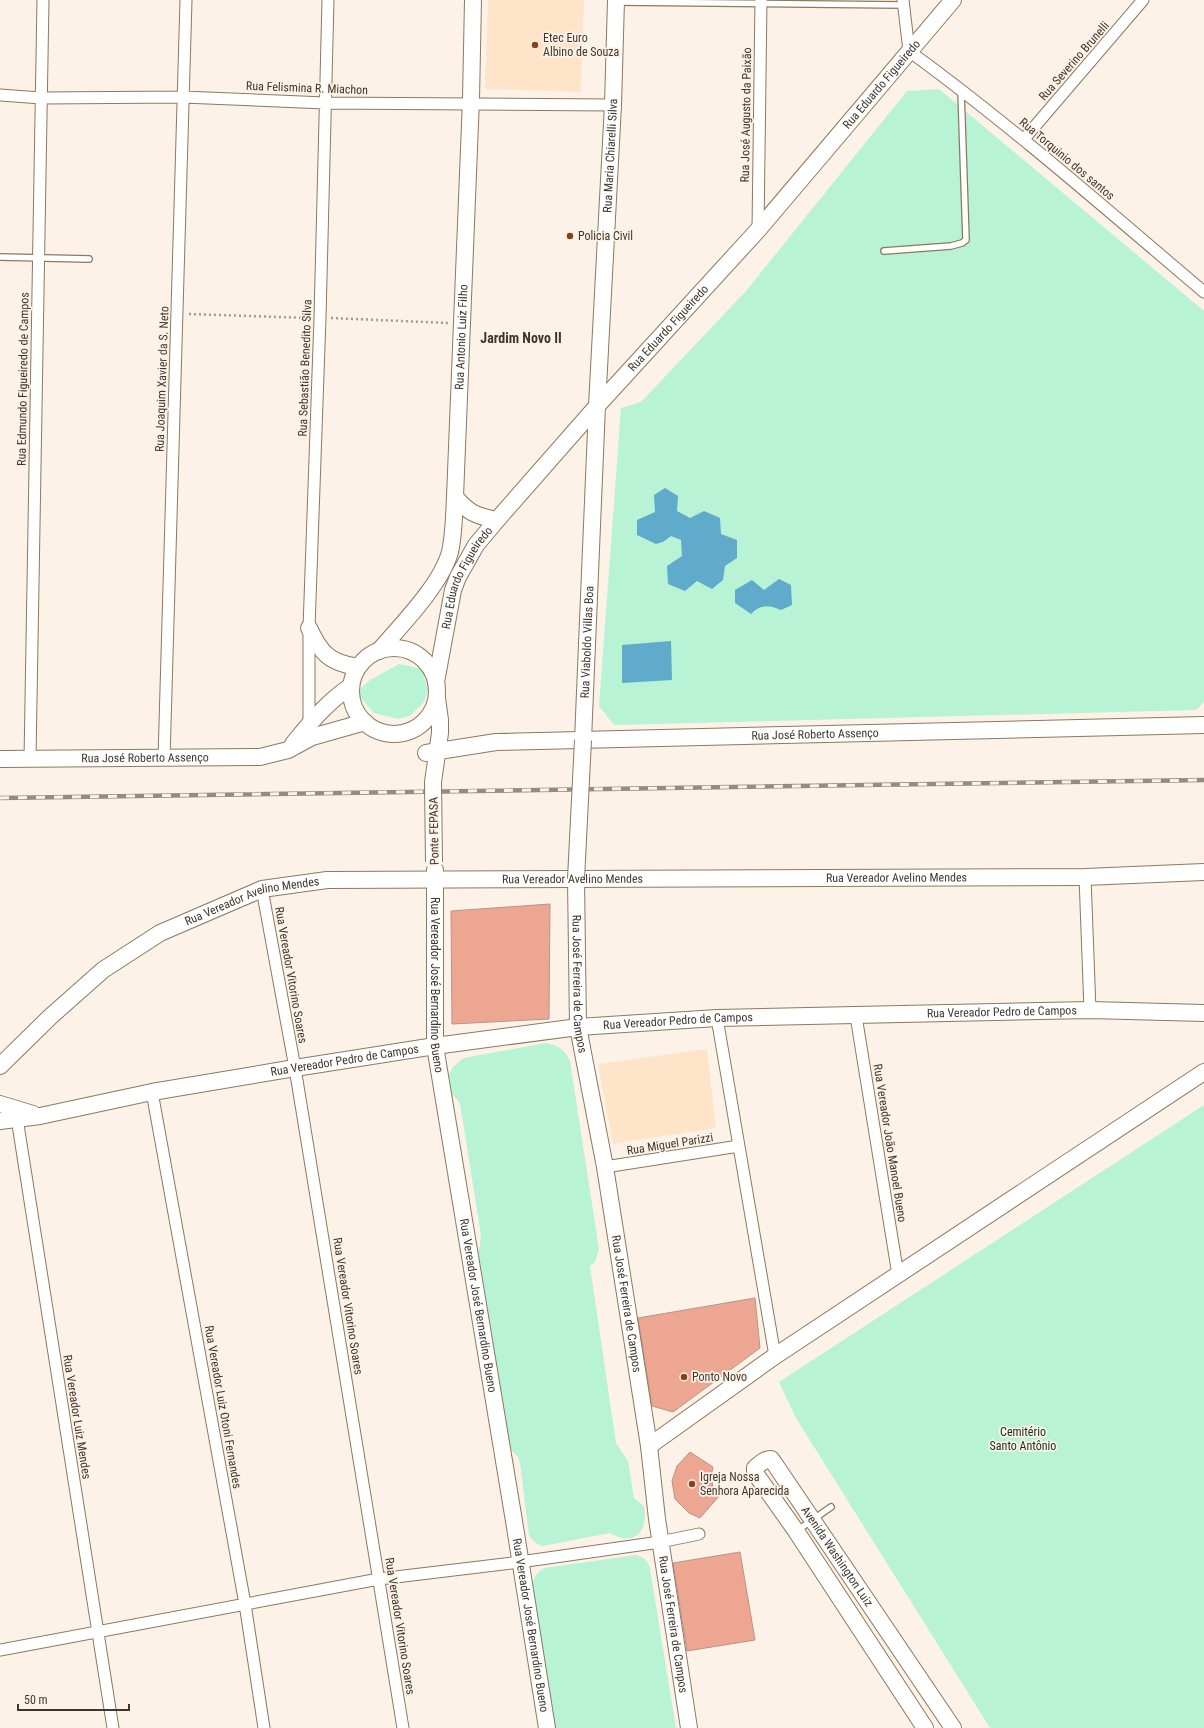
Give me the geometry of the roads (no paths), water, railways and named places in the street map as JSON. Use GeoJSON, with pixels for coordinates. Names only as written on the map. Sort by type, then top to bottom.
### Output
{"type":"FeatureCollection","features":[{"type":"Feature","properties":{"kind":"main road","name":"Rua Antonio Luiz Filho"},"geometry":{"type":"LineString","coordinates":[[379,651],[421,602],[443,569],[450,552],[455,497],[471,104],[473,0]]}},
{"type":"Feature","properties":{"kind":"main road","name":"Rua Eduardo Figueiredo"},"geometry":{"type":"LineString","coordinates":[[436,689],[453,590],[458,577],[476,545],[597,406],[758,230],[953,0]]}},
{"type":"Feature","properties":{"kind":"main road","name":"Rua Maria Chiarelli Silva"},"geometry":{"type":"LineString","coordinates":[[597,406],[613,105],[616,1]]}},
{"type":"Feature","properties":{"kind":"main road","name":"Rua Viaboldo Villas Boa"},"geometry":{"type":"LineString","coordinates":[[576,879],[597,406]]}},
{"type":"Feature","properties":{"kind":"main road"},"geometry":{"type":"LineString","coordinates":[[455,497],[465,509],[476,516],[497,520]]}},
{"type":"Feature","properties":{"kind":"main road"},"geometry":{"type":"LineString","coordinates":[[309,628],[316,644],[323,653],[335,662],[358,667]]}},
{"type":"Feature","properties":{"kind":"main road"},"geometry":{"type":"LineString","coordinates":[[397,648],[415,653],[428,666],[436,689],[432,711],[422,723],[409,731],[397,734],[384,733],[373,729],[364,722],[356,712],[352,700],[351,686],[354,674],[363,661],[379,651],[397,648]]}},
{"type":"Feature","properties":{"kind":"main road","name":"Rua José Roberto Assenço"},"geometry":{"type":"LineString","coordinates":[[0,759],[164,759],[260,757],[288,750],[310,731],[330,701],[351,686]]}},
{"type":"Feature","properties":{"kind":"main road","name":"Ponte FEPASA"},"geometry":{"type":"LineString","coordinates":[[435,880],[434,777],[432,751],[440,720],[436,689]]}},
{"type":"Feature","properties":{"kind":"main road"},"geometry":{"type":"LineString","coordinates":[[310,731],[364,722]]}},
{"type":"Feature","properties":{"kind":"main road","name":"Rua José Roberto Assenço"},"geometry":{"type":"LineString","coordinates":[[432,751],[496,742],[1202,724]]}},
{"type":"Feature","properties":{"kind":"main road"},"geometry":{"type":"LineString","coordinates":[[409,731],[432,751]]}},
{"type":"Feature","properties":{"kind":"main road","name":"Rua Vereador Avelino Mendes"},"geometry":{"type":"LineString","coordinates":[[0,1066],[50,1017],[103,970],[160,933],[262,889],[327,880],[1086,877],[1204,872]]}},
{"type":"Feature","properties":{"kind":"main road","name":"Rua José Ferreira de Campos"},"geometry":{"type":"LineString","coordinates":[[576,879],[578,1027],[605,1167],[649,1446],[660,1542],[689,1728]]}},
{"type":"Feature","properties":{"kind":"main road","name":"Rua Vereador José Bernardino Bueno"},"geometry":{"type":"LineString","coordinates":[[435,880],[434,1046],[547,1728]]}},
{"type":"Feature","properties":{"kind":"main road","name":"Rua Vereador Pedro de Campos"},"geometry":{"type":"LineString","coordinates":[[0,1121],[17,1115],[40,1116],[152,1092],[295,1068],[434,1046],[578,1027],[717,1018],[1090,1010],[1201,1015]]}},
{"type":"Feature","properties":{"kind":"main road"},"geometry":{"type":"LineString","coordinates":[[649,1446],[774,1356],[1204,1072]]}},
{"type":"Feature","properties":{"kind":"main road","name":"Rua Vereador Pedro de Campos"},"geometry":{"type":"LineString","coordinates":[[0,1104],[17,1115]]}},
{"type":"Feature","properties":{"kind":"main road","name":"Avenida Washington Luiz"},"geometry":{"type":"LineString","coordinates":[[925,1728],[796,1531],[755,1473],[755,1468],[767,1459],[771,1459],[814,1520],[953,1728]]}},
{"type":"Feature","properties":{"kind":"main road"},"geometry":{"type":"LineString","coordinates":[[873,1648],[892,1636]]}},
{"type":"Feature","properties":{"kind":"street","name":"Rua Edmundo Figueiredo de Campos"},"geometry":{"type":"LineString","coordinates":[[30,759],[43,0]]}},
{"type":"Feature","properties":{"kind":"street","name":"Rua Joaquim Xavier da S. Neto"},"geometry":{"type":"LineString","coordinates":[[164,759],[186,0]]}},
{"type":"Feature","properties":{"kind":"street","name":"Rua Sebastião Benedito Silva"},"geometry":{"type":"LineString","coordinates":[[310,731],[309,628],[320,318],[328,0]]}},
{"type":"Feature","properties":{"kind":"street","name":"Rua Severino Brunelli"},"geometry":{"type":"LineString","coordinates":[[1024,139],[1143,0]]}},
{"type":"Feature","properties":{"kind":"street","name":"Rua José Augusto da Paixão"},"geometry":{"type":"LineString","coordinates":[[758,230],[761,1]]}},
{"type":"Feature","properties":{"kind":"street"},"geometry":{"type":"LineString","coordinates":[[903,2],[909,51]]}},
{"type":"Feature","properties":{"kind":"street","name":"Rua Torquinio dos santos"},"geometry":{"type":"LineString","coordinates":[[909,51],[961,89],[1024,139],[1204,292]]}},
{"type":"Feature","properties":{"kind":"street","name":"Rua Felismina R. Miachon"},"geometry":{"type":"LineString","coordinates":[[0,95],[41,98],[183,97],[325,102],[613,105]]}},
{"type":"Feature","properties":{"kind":"street"},"geometry":{"type":"LineString","coordinates":[[1086,877],[1090,1010]]}},
{"type":"Feature","properties":{"kind":"street","name":"Rua Vereador Vitorino Soares"},"geometry":{"type":"LineString","coordinates":[[262,889],[295,1068],[403,1728]]}},
{"type":"Feature","properties":{"kind":"street","name":"Rua Vereador João Manoel Bueno"},"geometry":{"type":"LineString","coordinates":[[856,1016],[898,1275]]}},
{"type":"Feature","properties":{"kind":"street"},"geometry":{"type":"LineString","coordinates":[[717,1018],[774,1356]]}},
{"type":"Feature","properties":{"kind":"street","name":"Rua Vereador Luiz Otoni Fernandes"},"geometry":{"type":"LineString","coordinates":[[152,1092],[245,1604],[264,1728]]}},
{"type":"Feature","properties":{"kind":"street","name":"Rua Vereador Luiz Mendes"},"geometry":{"type":"LineString","coordinates":[[17,1115],[113,1728]]}},
{"type":"Feature","properties":{"kind":"street","name":"Rua Miguel Parizzi"},"geometry":{"type":"LineString","coordinates":[[605,1167],[738,1146]]}},
{"type":"Feature","properties":{"kind":"street"},"geometry":{"type":"LineString","coordinates":[[0,1650],[379,1579],[520,1562],[660,1542],[699,1534]]}},
{"type":"Feature","properties":{"kind":"lane"},"geometry":{"type":"LineString","coordinates":[[616,1],[903,2]]}},
{"type":"Feature","properties":{"kind":"lane"},"geometry":{"type":"LineString","coordinates":[[884,251],[951,246],[962,243],[966,240],[961,89]]}},
{"type":"Feature","properties":{"kind":"lane"},"geometry":{"type":"LineString","coordinates":[[0,257],[89,259]]}},
{"type":"Feature","properties":{"kind":"lane"},"geometry":{"type":"LineString","coordinates":[[796,1531],[831,1507]]}},
{"type":"Feature","properties":{"kind":"water"},"geometry":{"type":"Polygon","coordinates":[[[665,488],[678,496],[677,511],[690,518],[704,511],[720,518],[721,534],[737,540],[737,558],[725,566],[723,580],[712,589],[697,581],[685,591],[668,584],[667,566],[682,556],[681,540],[671,536],[663,542],[656,544],[637,535],[637,520],[655,512],[654,495],[665,488]]]}},
{"type":"Feature","properties":{"kind":"water"},"geometry":{"type":"Polygon","coordinates":[[[779,579],[791,585],[792,605],[781,610],[765,606],[758,608],[751,614],[735,603],[735,590],[752,580],[764,590],[779,579]]]}},
{"type":"Feature","properties":{"kind":"water"},"geometry":{"type":"Polygon","coordinates":[[[671,641],[672,680],[622,683],[622,645],[671,641]]]}},
{"type":"Feature","properties":{"kind":"railway"},"geometry":{"type":"LineString","coordinates":[[0,798],[1204,780]]}},
{"type":"Feature","properties":{"kind":"place","name":"Etec Euro Albino de Souza"},"geometry":{"type":"Point","coordinates":[535,45]}},
{"type":"Feature","properties":{"kind":"place","name":"Policia Civil"},"geometry":{"type":"Point","coordinates":[570,236]}},
{"type":"Feature","properties":{"kind":"place","name":"Ponto Novo"},"geometry":{"type":"Point","coordinates":[684,1377]}},
{"type":"Feature","properties":{"kind":"place","name":"Igreja Nossa Senhora Aparecida"},"geometry":{"type":"Point","coordinates":[692,1484]}},
{"type":"Feature","properties":{"kind":"district","name":"Jardim Novo II"},"geometry":{"type":"Point","coordinates":[521,338]}},
{"type":"Feature","properties":{"kind":"park label","name":"Cemitério Santo Antônio"},"geometry":{"type":"Point","coordinates":[1023,1439]}}]}
